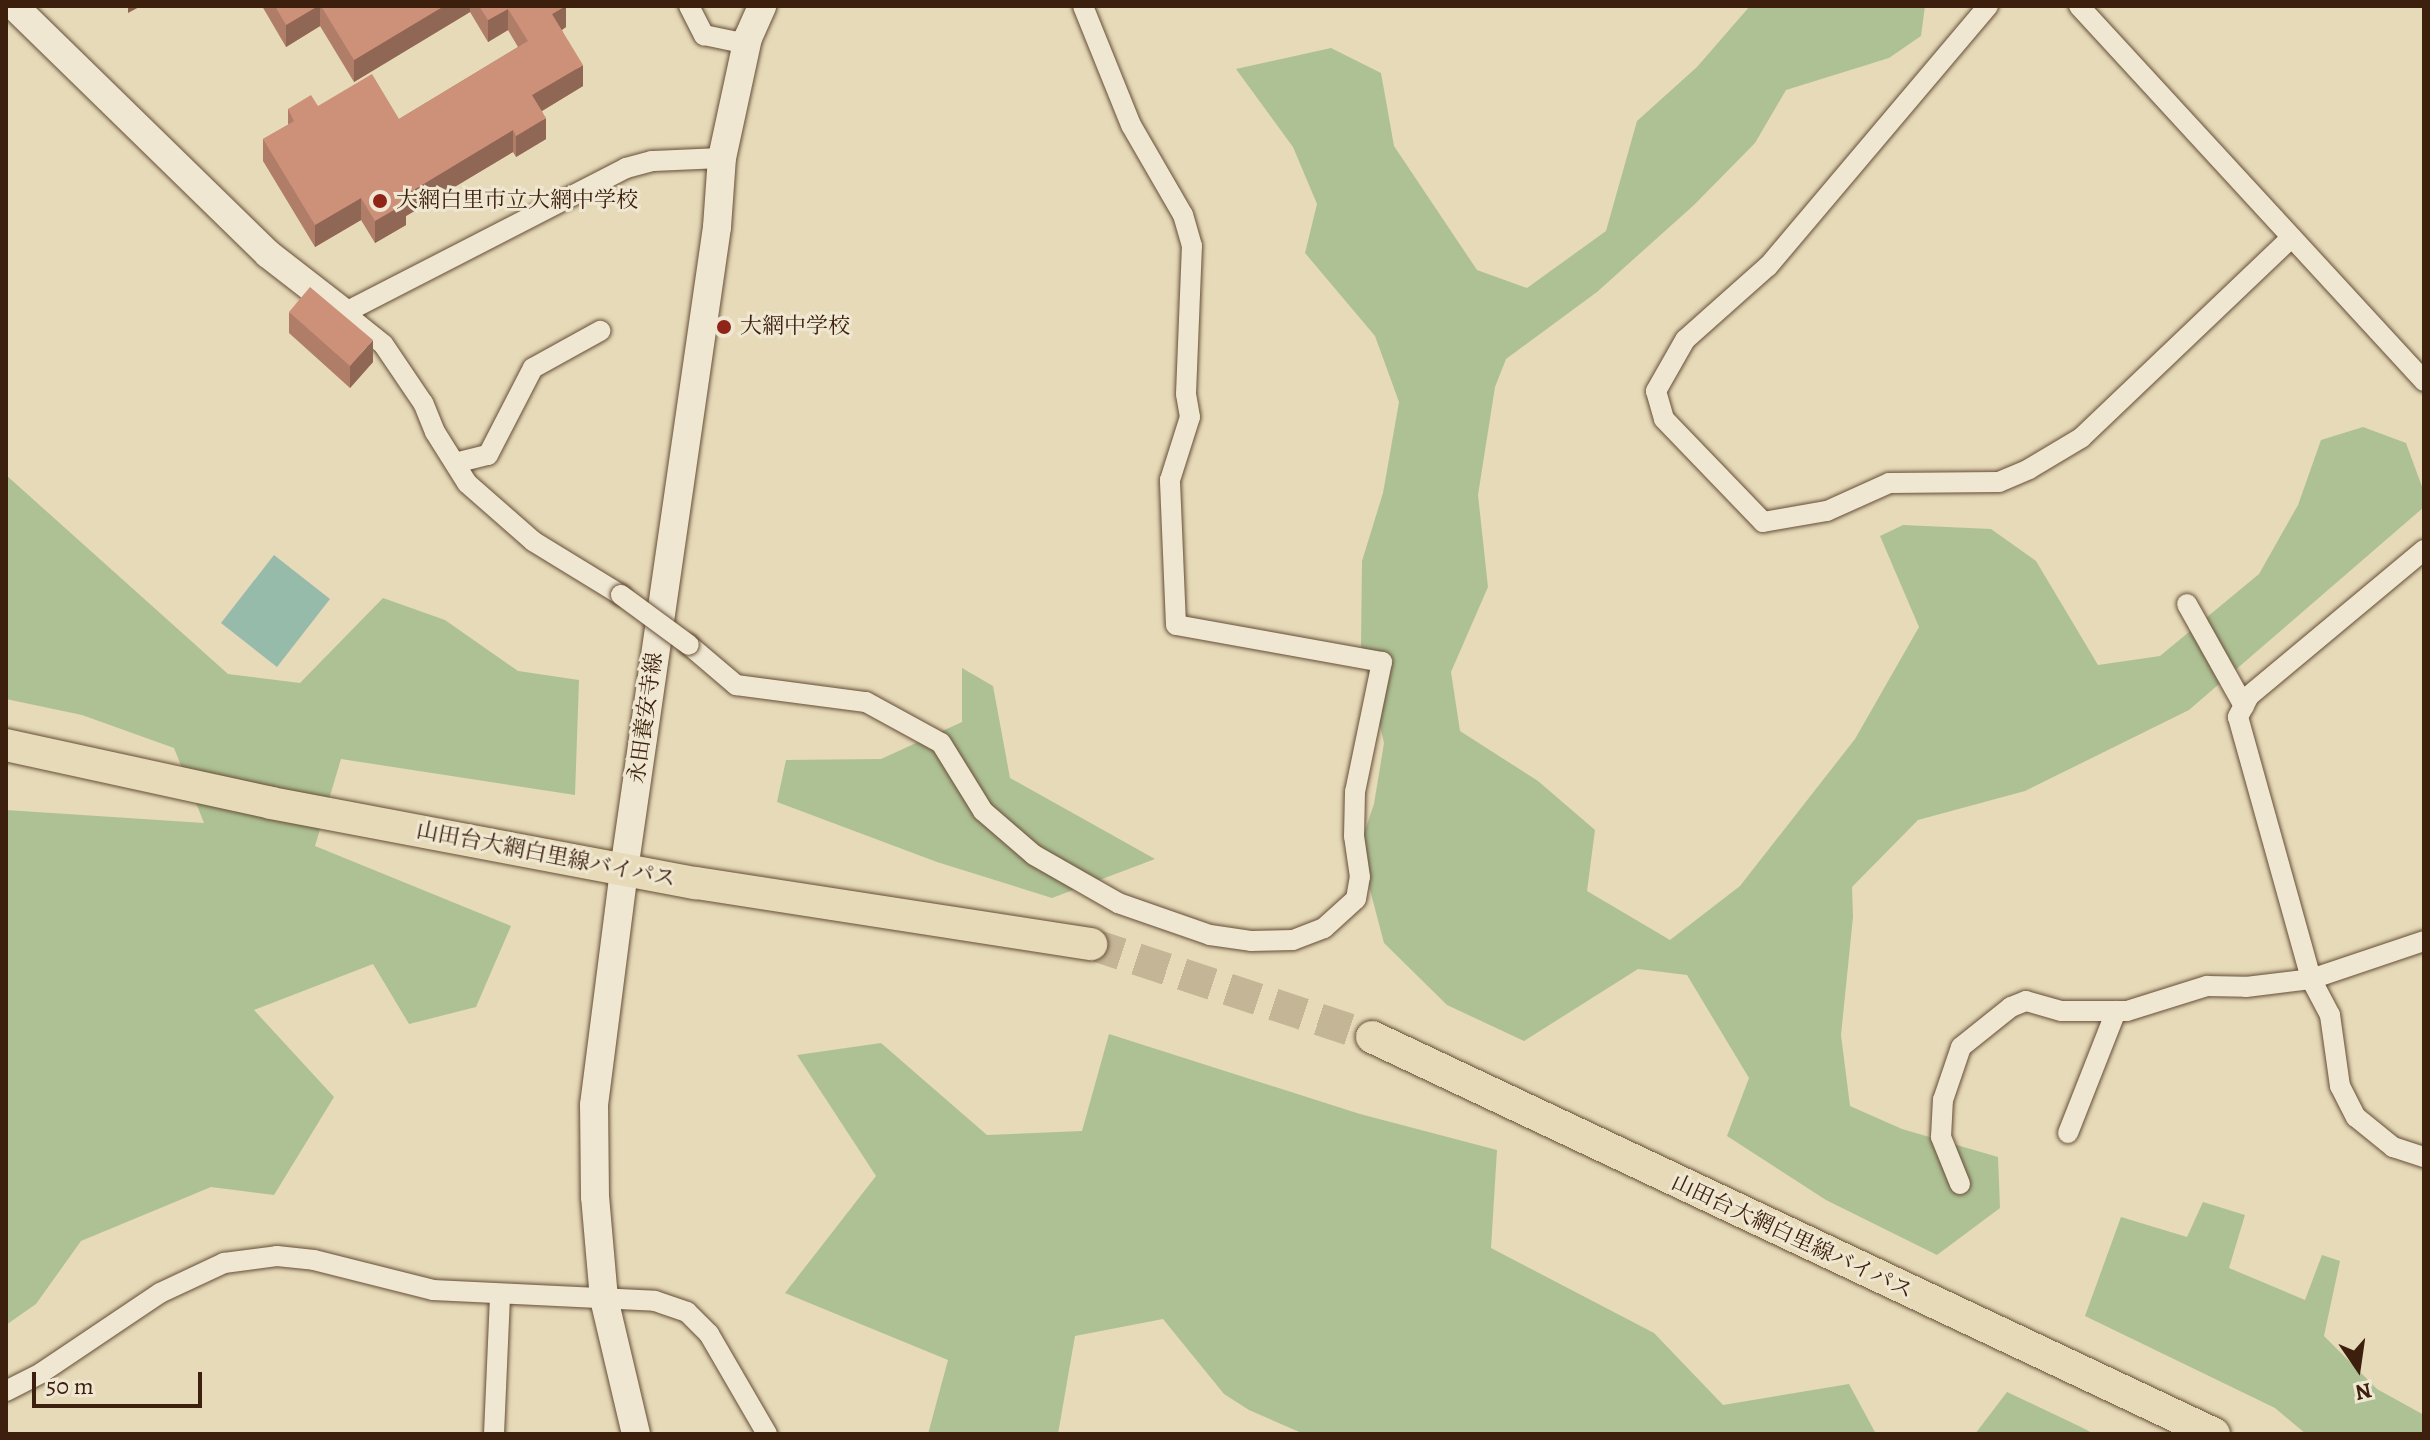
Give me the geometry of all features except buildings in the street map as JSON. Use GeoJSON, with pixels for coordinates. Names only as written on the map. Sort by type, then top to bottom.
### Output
{"type":"FeatureCollection","features":[{"type":"Feature","properties":{"kind":"main road","name":"山田台大網白里線バイパス"},"geometry":{"type":"LineString","coordinates":[[6,745],[271,803],[624,870],[1091,944]]}},
{"type":"Feature","properties":{"kind":"main road","name":"山田台大網白里線バイパス"},"geometry":{"type":"LineString","coordinates":[[1372,1037],[2214,1434]]}},
{"type":"Feature","properties":{"kind":"street"},"geometry":{"type":"LineString","coordinates":[[14,6],[40,36],[268,254],[383,344],[423,403],[467,483],[533,541],[621,595],[689,645],[736,685],[866,702],[941,743],[983,811],[1034,855],[1118,903],[1210,935],[1251,941],[1293,940],[1324,928],[1356,899],[1360,877],[1354,836],[1355,792],[1382,662],[1176,625],[1170,480],[1190,417],[1186,394],[1192,246],[1183,215],[1131,125],[1083,6]]}},
{"type":"Feature","properties":{"kind":"street"},"geometry":{"type":"LineString","coordinates":[[689,6],[689,13],[704,35],[747,44]]}},
{"type":"Feature","properties":{"kind":"street","name":"永田養安寺線"},"geometry":{"type":"LineString","coordinates":[[636,1434],[604,1299],[595,1197],[594,1105],[624,870],[717,227],[722,158],[747,44],[762,6]]}},
{"type":"Feature","properties":{"kind":"street"},"geometry":{"type":"LineString","coordinates":[[1988,6],[1768,266],[1685,340],[1656,391],[1664,419],[1763,522],[1827,511],[1889,483],[1999,482],[2029,469],[2081,438],[2292,237]]}},
{"type":"Feature","properties":{"kind":"street"},"geometry":{"type":"LineString","coordinates":[[2079,6],[2424,381]]}},
{"type":"Feature","properties":{"kind":"street"},"geometry":{"type":"LineString","coordinates":[[344,313],[626,168],[652,161],[722,158]]}},
{"type":"Feature","properties":{"kind":"street"},"geometry":{"type":"LineString","coordinates":[[455,463],[488,455],[533,368],[600,331]]}},
{"type":"Feature","properties":{"kind":"street"},"geometry":{"type":"LineString","coordinates":[[2424,550],[2249,696],[2238,717],[2311,979],[2330,1015],[2340,1086],[2356,1117],[2393,1147],[2424,1157]]}},
{"type":"Feature","properties":{"kind":"street"},"geometry":{"type":"LineString","coordinates":[[2187,604],[2244,706]]}},
{"type":"Feature","properties":{"kind":"street"},"geometry":{"type":"LineString","coordinates":[[1960,1184],[1941,1137],[1940,1120],[1961,1047],[2011,1007],[2026,1001],[2061,1011],[2127,1011],[2207,986],[2246,987],[2311,979],[2424,941]]}},
{"type":"Feature","properties":{"kind":"street"},"geometry":{"type":"LineString","coordinates":[[2068,1133],[2116,1011]]}},
{"type":"Feature","properties":{"kind":"street"},"geometry":{"type":"LineString","coordinates":[[6,1391],[41,1373],[160,1293],[224,1263],[277,1256],[433,1290],[655,1301],[687,1312],[709,1334],[767,1434]]}},
{"type":"Feature","properties":{"kind":"street"},"geometry":{"type":"LineString","coordinates":[[494,1434],[500,1294]]}},
{"type":"Feature","properties":{"kind":"shaded area"},"geometry":{"type":"Polygon","coordinates":[[[1750,6],[1925,6],[1921,36],[1889,58],[1786,90],[1755,143],[1694,205],[1597,292],[1506,359],[1495,387],[1478,495],[1488,587],[1451,672],[1460,731],[1538,781],[1595,830],[1587,891],[1670,940],[1740,886],[1855,739],[1919,627],[1880,536],[1903,525],[1991,529],[2036,561],[2098,665],[2160,656],[2259,574],[2298,505],[2321,440],[2363,427],[2406,443],[2424,492],[2424,507],[2189,710],[2025,791],[1918,820],[1852,887],[1853,917],[1841,1035],[1850,1106],[1902,1129],[1998,1157],[2000,1208],[1937,1255],[1826,1200],[1727,1136],[1749,1078],[1687,975],[1638,969],[1524,1041],[1447,1005],[1384,943],[1359,848],[1374,804],[1384,743],[1361,645],[1362,561],[1383,493],[1399,402],[1375,336],[1305,253],[1317,204],[1293,147],[1236,69],[1331,48],[1381,73],[1394,146],[1477,270],[1527,288],[1606,231],[1637,121],[1697,67],[1750,6]]]}},
{"type":"Feature","properties":{"kind":"shaded area"},"geometry":{"type":"Polygon","coordinates":[[[6,475],[228,674],[300,683],[383,598],[445,620],[518,671],[579,680],[575,795],[341,759],[315,846],[511,926],[476,1007],[409,1024],[373,964],[254,1010],[334,1097],[274,1195],[211,1187],[81,1241],[36,1304],[6,1325],[6,810],[204,823],[174,748],[82,715],[6,699],[6,475]]]}},
{"type":"Feature","properties":{"kind":"shaded area"},"geometry":{"type":"Polygon","coordinates":[[[274,555],[330,599],[277,667],[221,623],[274,555]]]}},
{"type":"Feature","properties":{"kind":"shaded area"},"geometry":{"type":"Polygon","coordinates":[[[962,668],[993,686],[1010,778],[1155,859],[1052,898],[937,862],[777,802],[786,760],[881,759],[962,722],[962,668]]]}},
{"type":"Feature","properties":{"kind":"shaded area"},"geometry":{"type":"Polygon","coordinates":[[[1109,1034],[1360,1114],[1497,1150],[1491,1248],[1654,1333],[1723,1405],[1849,1384],[1876,1434],[1304,1434],[1249,1410],[1224,1394],[1163,1319],[1075,1336],[1058,1434],[928,1434],[948,1360],[785,1293],[876,1176],[797,1055],[881,1043],[987,1135],[1082,1131],[1109,1034]]]}},
{"type":"Feature","properties":{"kind":"shaded area"},"geometry":{"type":"Polygon","coordinates":[[[2203,1202],[2245,1215],[2229,1268],[2305,1300],[2322,1255],[2340,1261],[2324,1336],[2377,1389],[2424,1415],[2424,1434],[2306,1434],[2275,1408],[2085,1316],[2121,1217],[2187,1237],[2203,1202]]]}},
{"type":"Feature","properties":{"kind":"shaded area"},"geometry":{"type":"Polygon","coordinates":[[[2007,1392],[2083,1428],[2094,1434],[1975,1434],[2007,1392]]]}},
{"type":"Feature","properties":{"kind":"tunnel"},"geometry":{"type":"LineString","coordinates":[[1091,944],[1372,1037]]}},
{"type":"Feature","properties":{"kind":"place","name":"大網白里市立大網中学校"},"geometry":{"type":"Point","coordinates":[380,201]}},
{"type":"Feature","properties":{"kind":"place","name":"大網中学校"},"geometry":{"type":"Point","coordinates":[724,327]}}]}
